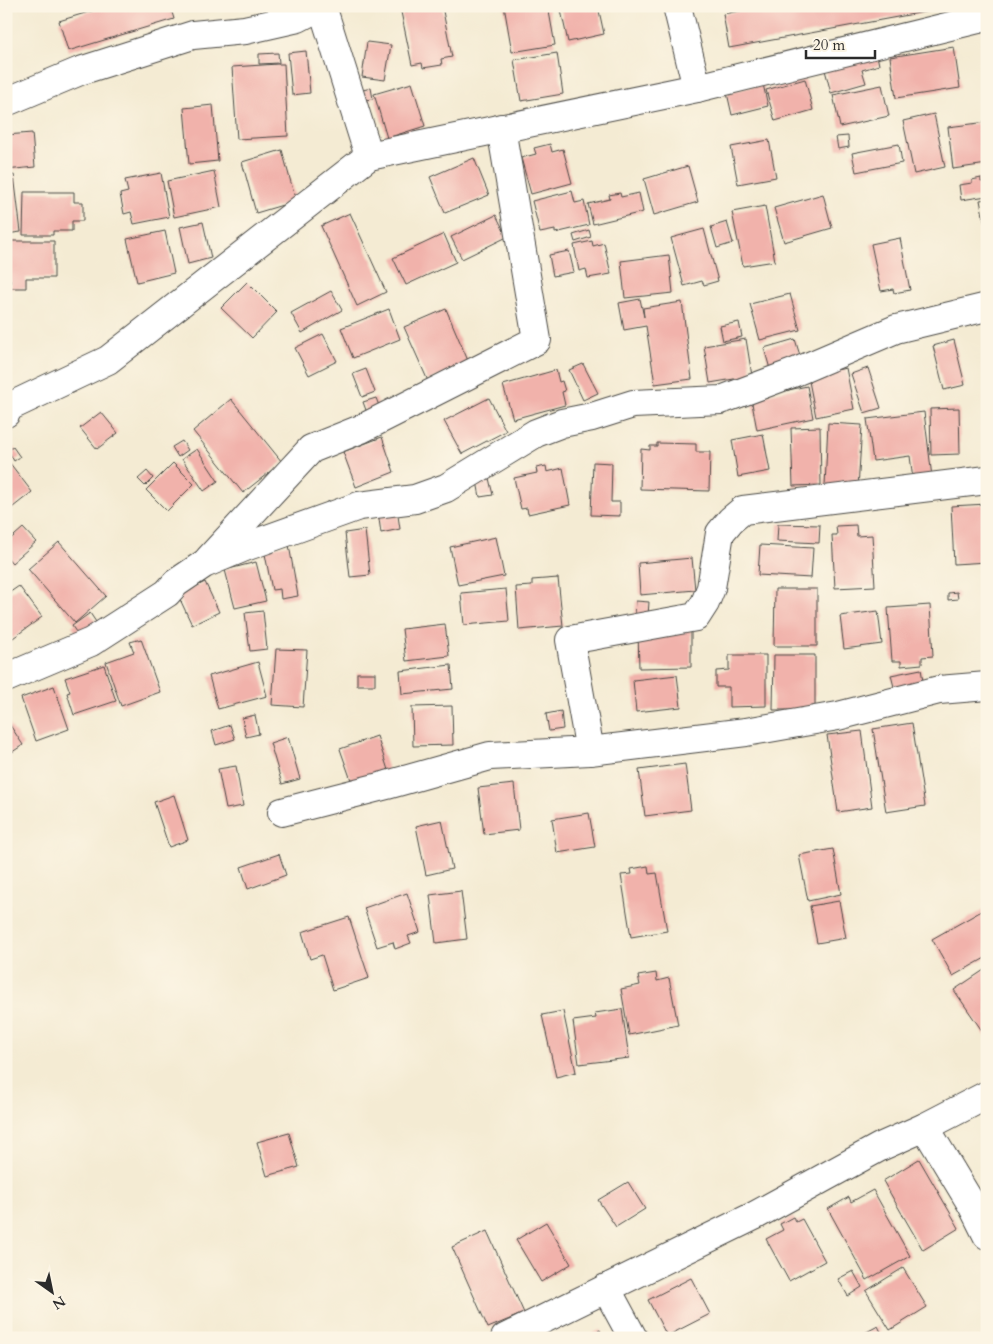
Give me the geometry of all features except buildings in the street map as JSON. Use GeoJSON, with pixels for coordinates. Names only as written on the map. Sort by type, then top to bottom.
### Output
{"type":"FeatureCollection","features":[{"type":"Feature","properties":{"kind":"street"},"geometry":{"type":"LineString","coordinates":[[6,102],[80,71],[193,35],[245,30],[298,18],[322,6],[369,156]]}},
{"type":"Feature","properties":{"kind":"street"},"geometry":{"type":"LineString","coordinates":[[677,6],[697,88]]}},
{"type":"Feature","properties":{"kind":"street"},"geometry":{"type":"LineString","coordinates":[[6,413],[8,407],[108,360],[369,156],[697,88],[987,17]]}},
{"type":"Feature","properties":{"kind":"street"},"geometry":{"type":"LineString","coordinates":[[204,564],[310,448],[361,429],[537,340],[501,128]]}},
{"type":"Feature","properties":{"kind":"street"},"geometry":{"type":"LineString","coordinates":[[6,678],[91,642],[167,593],[176,582],[204,564],[245,547],[359,506],[415,499],[446,488],[536,434],[562,423],[592,417],[634,404],[721,400],[793,373],[896,329],[987,307]]}},
{"type":"Feature","properties":{"kind":"street"},"geometry":{"type":"LineString","coordinates":[[590,751],[570,640],[696,617],[705,603],[711,588],[720,533],[742,510],[987,480]]}},
{"type":"Feature","properties":{"kind":"street"},"geometry":{"type":"LineString","coordinates":[[282,812],[490,756],[590,751],[746,732],[838,716],[939,690],[987,686]]}},
{"type":"Feature","properties":{"kind":"street"},"geometry":{"type":"LineString","coordinates":[[505,1338],[754,1216],[880,1147],[925,1127],[987,1095]]}},
{"type":"Feature","properties":{"kind":"street"},"geometry":{"type":"LineString","coordinates":[[925,1127],[987,1235]]}},
{"type":"Feature","properties":{"kind":"street"},"geometry":{"type":"LineString","coordinates":[[606,1288],[634,1338]]}}]}
